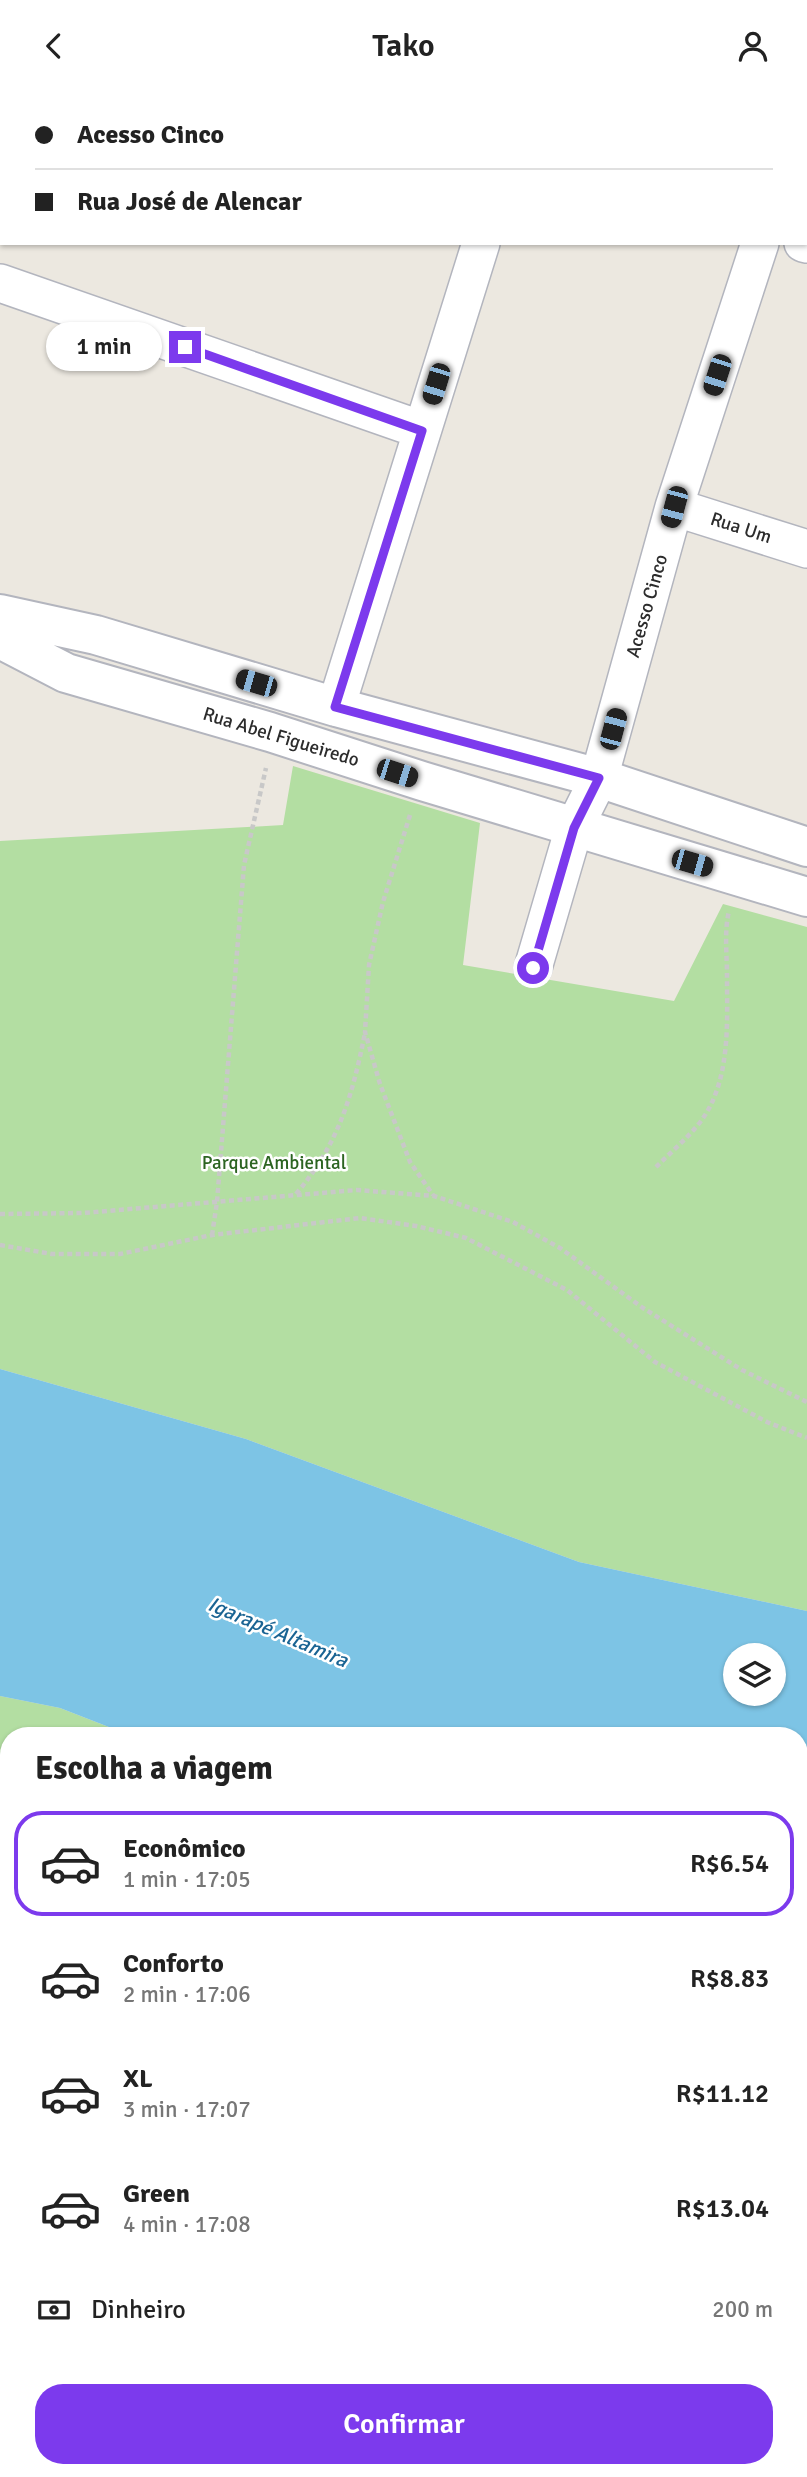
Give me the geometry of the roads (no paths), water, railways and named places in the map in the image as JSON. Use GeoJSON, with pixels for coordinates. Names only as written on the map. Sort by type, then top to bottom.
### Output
{"type":"FeatureCollection","features":[{"type":"Feature","properties":{"kind":"street"},"geometry":{"type":"LineString","coordinates":[[335,707],[480,245]]}},
{"type":"Feature","properties":{"kind":"street","name":"Acesso Cinco"},"geometry":{"type":"LineString","coordinates":[[533,968],[574,828],[599,778],[674,507],[759,245]]}},
{"type":"Feature","properties":{"kind":"street"},"geometry":{"type":"LineString","coordinates":[[0,283],[422,431]]}},
{"type":"Feature","properties":{"kind":"street","name":"Rua Um"},"geometry":{"type":"LineString","coordinates":[[674,507],[807,549]]}},
{"type":"Feature","properties":{"kind":"street"},"geometry":{"type":"LineString","coordinates":[[0,614],[96,635],[335,707],[599,778],[807,847]]}},
{"type":"Feature","properties":{"kind":"street","name":"Rua Abel Figueiredo"},"geometry":{"type":"LineString","coordinates":[[0,639],[66,673],[270,732],[574,828],[807,897]]}},
{"type":"Feature","properties":{"kind":"water","name":"Igarapé Altamira"},"geometry":{"type":"Polygon","coordinates":[[[0,1369],[246,1439],[579,1562],[807,1611],[807,1727],[109,1727],[60,1708],[0,1696],[0,1369]]]}},
{"type":"Feature","properties":{"kind":"park label","name":"Parque Ambiental"},"geometry":{"type":"Point","coordinates":[274,1163]}}]}
